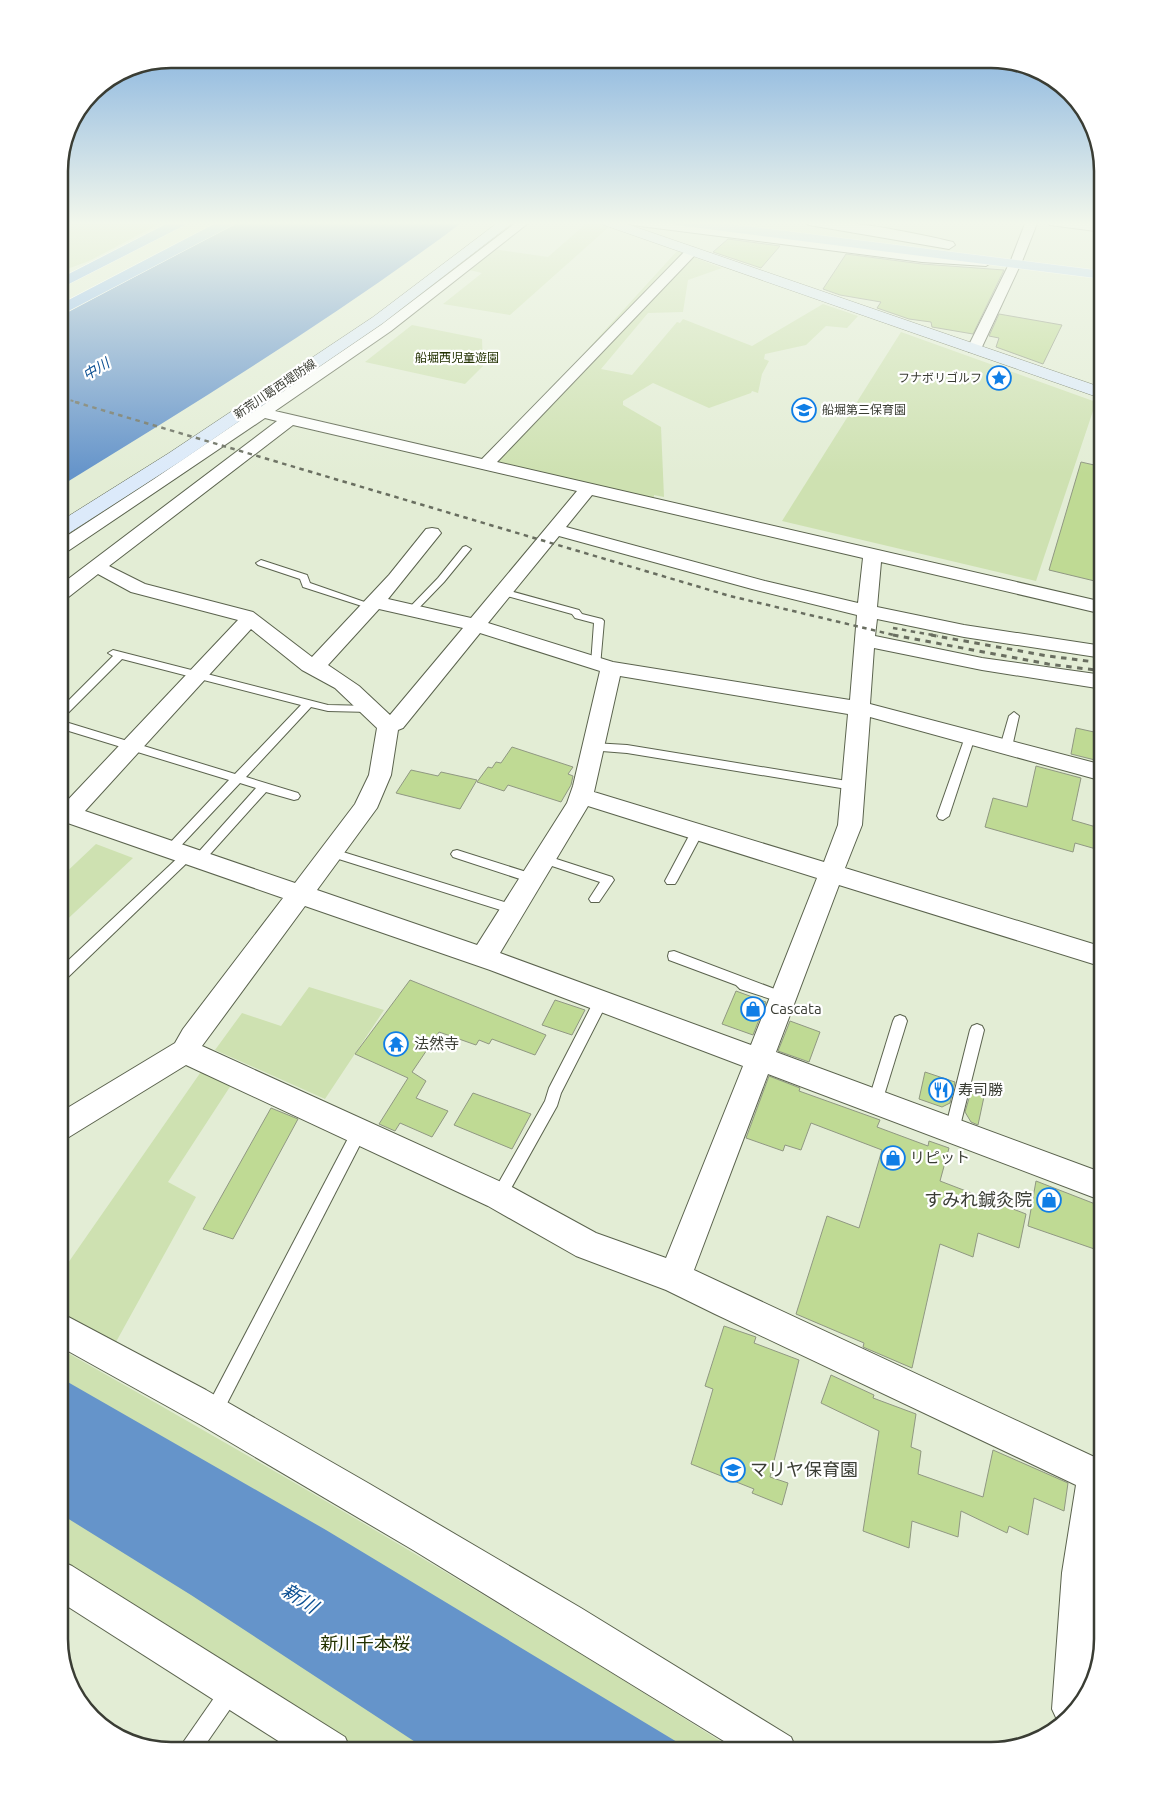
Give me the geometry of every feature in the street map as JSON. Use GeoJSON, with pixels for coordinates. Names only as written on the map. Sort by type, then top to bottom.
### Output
{"type":"FeatureCollection","features":[{"type":"Feature","properties":{"kind":"main road","name":"新荒川葛西堤防線"},"geometry":{"type":"LineString","coordinates":[[68,525],[175,457],[397,305]]}},
{"type":"Feature","properties":{"kind":"main road"},"geometry":{"type":"LineString","coordinates":[[848,305],[1094,391]]}},
{"type":"Feature","properties":{"kind":"street"},"geometry":{"type":"LineString","coordinates":[[68,543],[262,413],[386,328],[415,305]]}},
{"type":"Feature","properties":{"kind":"street"},"geometry":{"type":"LineString","coordinates":[[484,465],[644,305]]}},
{"type":"Feature","properties":{"kind":"street"},"geometry":{"type":"LineString","coordinates":[[974,349],[992,305]]}},
{"type":"Feature","properties":{"kind":"street"},"geometry":{"type":"LineString","coordinates":[[262,413],[1094,606]]}},
{"type":"Feature","properties":{"kind":"street"},"geometry":{"type":"LineString","coordinates":[[68,588],[289,420]]}},
{"type":"Feature","properties":{"kind":"street"},"geometry":{"type":"LineString","coordinates":[[388,726],[395,722],[588,489]]}},
{"type":"Feature","properties":{"kind":"street"},"geometry":{"type":"LineString","coordinates":[[555,529],[738,580],[867,611],[985,634],[1094,651]]}},
{"type":"Feature","properties":{"kind":"street"},"geometry":{"type":"LineString","coordinates":[[316,667],[418,553],[432,533]]}},
{"type":"Feature","properties":{"kind":"street"},"geometry":{"type":"LineString","coordinates":[[675,1276],[850,825],[872,556]]}},
{"type":"Feature","properties":{"kind":"street"},"geometry":{"type":"LineString","coordinates":[[96,566],[138,588],[218,607],[250,618],[309,665],[316,667],[356,693],[388,726]]}},
{"type":"Feature","properties":{"kind":"street"},"geometry":{"type":"LineString","coordinates":[[373,604],[412,610],[475,626],[603,666],[859,709],[1094,771]]}},
{"type":"Feature","properties":{"kind":"street"},"geometry":{"type":"LineString","coordinates":[[68,809],[132,746],[250,618]]}},
{"type":"Feature","properties":{"kind":"street"},"geometry":{"type":"LineString","coordinates":[[864,640],[982,664],[1094,681]]}},
{"type":"Feature","properties":{"kind":"street"},"geometry":{"type":"LineString","coordinates":[[483,958],[581,796],[593,747],[603,666]]}},
{"type":"Feature","properties":{"kind":"street"},"geometry":{"type":"LineString","coordinates":[[68,1122],[185,1051],[193,1037],[330,852],[365,808],[380,775],[388,726]]}},
{"type":"Feature","properties":{"kind":"street"},"geometry":{"type":"LineString","coordinates":[[581,796],[1094,954]]}},
{"type":"Feature","properties":{"kind":"street"},"geometry":{"type":"LineString","coordinates":[[68,814],[483,958],[1094,1184]]}},
{"type":"Feature","properties":{"kind":"street"},"geometry":{"type":"LineString","coordinates":[[185,1051],[499,1196],[587,1245],[675,1276],[726,1304],[1094,1475]]}},
{"type":"Feature","properties":{"kind":"street"},"geometry":{"type":"LineString","coordinates":[[68,1333],[212,1413],[624,1654],[763,1742]]}},
{"type":"Feature","properties":{"kind":"street"},"geometry":{"type":"LineString","coordinates":[[1072,1703],[1081,1573],[1094,1504]]}},
{"type":"Feature","properties":{"kind":"street"},"geometry":{"type":"LineString","coordinates":[[68,1585],[317,1742]]}},
{"type":"Feature","properties":{"kind":"lane"},"geometry":{"type":"LineString","coordinates":[[412,610],[441,580],[466,549]]}},
{"type":"Feature","properties":{"kind":"lane"},"geometry":{"type":"LineString","coordinates":[[261,563],[304,577],[306,585],[373,604]]}},
{"type":"Feature","properties":{"kind":"lane"},"geometry":{"type":"LineString","coordinates":[[503,592],[576,612],[578,616],[599,621],[603,666]]}},
{"type":"Feature","properties":{"kind":"lane"},"geometry":{"type":"LineString","coordinates":[[68,706],[117,654],[328,708],[370,709]]}},
{"type":"Feature","properties":{"kind":"lane"},"geometry":{"type":"LineString","coordinates":[[186,854],[238,778],[309,703]]}},
{"type":"Feature","properties":{"kind":"lane"},"geometry":{"type":"LineString","coordinates":[[1006,747],[1014,716]]}},
{"type":"Feature","properties":{"kind":"lane"},"geometry":{"type":"LineString","coordinates":[[68,727],[294,796]]}},
{"type":"Feature","properties":{"kind":"lane"},"geometry":{"type":"LineString","coordinates":[[943,816],[970,737]]}},
{"type":"Feature","properties":{"kind":"lane"},"geometry":{"type":"LineString","coordinates":[[593,747],[627,749],[853,786]]}},
{"type":"Feature","properties":{"kind":"lane"},"geometry":{"type":"LineString","coordinates":[[68,968],[186,854],[264,787]]}},
{"type":"Feature","properties":{"kind":"lane"},"geometry":{"type":"LineString","coordinates":[[671,881],[697,832]]}},
{"type":"Feature","properties":{"kind":"lane"},"geometry":{"type":"LineString","coordinates":[[330,852],[513,909]]}},
{"type":"Feature","properties":{"kind":"lane"},"geometry":{"type":"LineString","coordinates":[[457,854],[608,880],[595,899]]}},
{"type":"Feature","properties":{"kind":"lane"},"geometry":{"type":"LineString","coordinates":[[674,956],[741,981],[745,985],[783,998]]}},
{"type":"Feature","properties":{"kind":"lane"},"geometry":{"type":"LineString","coordinates":[[499,1196],[552,1102],[554,1092],[601,1001]]}},
{"type":"Feature","properties":{"kind":"lane"},"geometry":{"type":"LineString","coordinates":[[876,1102],[900,1021]]}},
{"type":"Feature","properties":{"kind":"lane"},"geometry":{"type":"LineString","coordinates":[[952,1130],[977,1030]]}},
{"type":"Feature","properties":{"kind":"lane"},"geometry":{"type":"LineString","coordinates":[[212,1413],[359,1132]]}},
{"type":"Feature","properties":{"kind":"lane"},"geometry":{"type":"LineString","coordinates":[[195,1742],[232,1689]]}},
{"type":"Feature","properties":{"kind":"green space"},"geometry":{"type":"Polygon","coordinates":[[[452,305],[521,305],[510,315],[452,305]]]}},
{"type":"Feature","properties":{"kind":"green space"},"geometry":{"type":"Polygon","coordinates":[[[627,305],[684,305],[683,312],[648,313],[601,369],[632,375],[677,322],[680,323],[683,319],[752,346],[821,305],[827,305],[858,316],[847,328],[826,326],[806,345],[765,354],[764,359],[769,361],[762,374],[758,393],[752,391],[709,408],[653,383],[623,401],[623,405],[661,427],[664,497],[654,495],[654,504],[485,465],[583,365],[576,362],[627,305]]]}},
{"type":"Feature","properties":{"kind":"green space","name":"船堀西児童遊園"},"geometry":{"type":"Polygon","coordinates":[[[412,325],[482,339],[483,366],[465,384],[365,362],[412,325]]]}},
{"type":"Feature","properties":{"kind":"green space"},"geometry":{"type":"Polygon","coordinates":[[[901,332],[1094,401],[1094,408],[1036,581],[782,521],[901,332]]]}},
{"type":"Feature","properties":{"kind":"green space"},"geometry":{"type":"Polygon","coordinates":[[[96,844],[133,858],[68,919],[68,870],[96,844]]]}},
{"type":"Feature","properties":{"kind":"green space"},"geometry":{"type":"Polygon","coordinates":[[[309,987],[384,1010],[325,1099],[215,1050],[242,1013],[281,1026],[309,987]]]}},
{"type":"Feature","properties":{"kind":"green space"},"geometry":{"type":"Polygon","coordinates":[[[205,1066],[235,1079],[168,1182],[196,1197],[111,1351],[68,1327],[68,1263],[205,1066]]]}},
{"type":"Feature","properties":{"kind":"green space","name":"新川千本桜"},"geometry":{"type":"Polygon","coordinates":[[[68,1353],[400,1545],[653,1698],[722,1742],[325,1742],[68,1579],[68,1353]]]}},
{"type":"Feature","properties":{"kind":"water","name":"中川"},"geometry":{"type":"Polygon","coordinates":[[[81,305],[345,305],[214,391],[68,481],[68,312],[81,305]]]}},
{"type":"Feature","properties":{"kind":"water","name":"新川千本桜"},"geometry":{"type":"Polygon","coordinates":[[[68,1382],[326,1530],[677,1742],[415,1742],[191,1595],[68,1519],[68,1382]]]}},
{"type":"Feature","properties":{"kind":"building"},"geometry":{"type":"Polygon","coordinates":[[[879,305],[987,305],[973,334],[932,327],[931,322],[909,319],[877,308],[879,305]]]}},
{"type":"Feature","properties":{"kind":"building"},"geometry":{"type":"Polygon","coordinates":[[[999,314],[1062,325],[1043,364],[996,347],[999,338],[989,336],[999,314]]]}},
{"type":"Feature","properties":{"kind":"building"},"geometry":{"type":"Polygon","coordinates":[[[1081,462],[1094,465],[1094,581],[1049,570],[1081,462]]]}},
{"type":"Feature","properties":{"kind":"building"},"geometry":{"type":"Polygon","coordinates":[[[1076,728],[1094,732],[1094,760],[1071,754],[1076,728]]]}},
{"type":"Feature","properties":{"kind":"building"},"geometry":{"type":"Polygon","coordinates":[[[512,747],[573,767],[568,774],[573,776],[571,785],[561,802],[508,785],[504,791],[477,782],[488,767],[492,768],[496,762],[501,763],[512,747]]]}},
{"type":"Feature","properties":{"kind":"building"},"geometry":{"type":"Polygon","coordinates":[[[1036,766],[1081,778],[1072,820],[1094,826],[1094,848],[1075,843],[1073,852],[985,827],[993,798],[1027,807],[1036,766]]]}},
{"type":"Feature","properties":{"kind":"building"},"geometry":{"type":"Polygon","coordinates":[[[411,770],[438,776],[441,772],[477,780],[460,809],[396,793],[411,770]]]}},
{"type":"Feature","properties":{"kind":"building"},"geometry":{"type":"Polygon","coordinates":[[[410,980],[546,1035],[535,1055],[492,1039],[489,1044],[479,1040],[476,1045],[439,1032],[412,1072],[426,1081],[416,1098],[448,1111],[432,1137],[400,1123],[395,1131],[379,1124],[408,1078],[355,1054],[410,980]]]}},
{"type":"Feature","properties":{"kind":"building"},"geometry":{"type":"Polygon","coordinates":[[[736,991],[766,1002],[753,1035],[722,1024],[736,991]]]}},
{"type":"Feature","properties":{"kind":"building"},"geometry":{"type":"Polygon","coordinates":[[[555,1000],[585,1010],[572,1035],[542,1025],[555,1000]]]}},
{"type":"Feature","properties":{"kind":"building"},"geometry":{"type":"Polygon","coordinates":[[[790,1021],[820,1032],[809,1062],[778,1051],[790,1021]]]}},
{"type":"Feature","properties":{"kind":"building"},"geometry":{"type":"Polygon","coordinates":[[[925,1072],[955,1082],[950,1103],[942,1107],[919,1099],[925,1072]]]}},
{"type":"Feature","properties":{"kind":"building"},"geometry":{"type":"Polygon","coordinates":[[[769,1076],[800,1088],[799,1091],[880,1120],[877,1127],[928,1146],[929,1141],[949,1148],[940,1181],[1026,1214],[1019,1248],[978,1233],[973,1257],[940,1244],[912,1368],[863,1347],[864,1343],[796,1314],[827,1216],[859,1228],[882,1150],[811,1123],[801,1150],[785,1145],[783,1151],[746,1138],[769,1076]]]}},
{"type":"Feature","properties":{"kind":"building"},"geometry":{"type":"Polygon","coordinates":[[[972,1088],[985,1092],[978,1125],[971,1122],[965,1112],[972,1088]]]}},
{"type":"Feature","properties":{"kind":"building"},"geometry":{"type":"Polygon","coordinates":[[[473,1093],[531,1114],[512,1149],[454,1125],[473,1093]]]}},
{"type":"Feature","properties":{"kind":"building"},"geometry":{"type":"Polygon","coordinates":[[[271,1108],[298,1119],[233,1239],[203,1229],[271,1108]]]}},
{"type":"Feature","properties":{"kind":"building"},"geometry":{"type":"Polygon","coordinates":[[[1036,1181],[1094,1204],[1094,1249],[1028,1226],[1036,1181]]]}},
{"type":"Feature","properties":{"kind":"building"},"geometry":{"type":"Polygon","coordinates":[[[724,1326],[756,1337],[754,1343],[799,1360],[770,1477],[788,1483],[782,1505],[752,1493],[754,1489],[691,1464],[713,1389],[705,1386],[724,1326]]]}},
{"type":"Feature","properties":{"kind":"building"},"geometry":{"type":"Polygon","coordinates":[[[831,1375],[874,1395],[873,1398],[916,1414],[911,1447],[921,1451],[918,1474],[983,1497],[993,1450],[1068,1483],[1064,1511],[1034,1498],[1028,1535],[1009,1526],[1007,1533],[961,1511],[958,1537],[912,1521],[909,1548],[863,1531],[879,1431],[821,1403],[831,1375]]]}},
{"type":"Feature","properties":{"kind":"railway"},"geometry":{"type":"LineString","coordinates":[[68,400],[80,403]]}},
{"type":"Feature","properties":{"kind":"railway"},"geometry":{"type":"LineString","coordinates":[[75,402],[730,596],[897,636]]}},
{"type":"Feature","properties":{"kind":"railway"},"geometry":{"type":"LineString","coordinates":[[893,628],[938,636]]}},
{"type":"Feature","properties":{"kind":"railway"},"geometry":{"type":"LineString","coordinates":[[931,635],[1048,656],[1094,662]]}},
{"type":"Feature","properties":{"kind":"railway"},"geometry":{"type":"LineString","coordinates":[[897,636],[1048,664],[1094,670]]}},
{"type":"Feature","properties":{"kind":"place","name":"フナボリゴルフ"},"geometry":{"type":"Point","coordinates":[999,378]}},
{"type":"Feature","properties":{"kind":"place","name":"船堀第三保育園"},"geometry":{"type":"Point","coordinates":[804,410]}},
{"type":"Feature","properties":{"kind":"place","name":"Cascata"},"geometry":{"type":"Point","coordinates":[753,1009]}},
{"type":"Feature","properties":{"kind":"place","name":"法然寺"},"geometry":{"type":"Point","coordinates":[396,1044]}},
{"type":"Feature","properties":{"kind":"place","name":"寿司勝"},"geometry":{"type":"Point","coordinates":[941,1090]}},
{"type":"Feature","properties":{"kind":"place","name":"リピット"},"geometry":{"type":"Point","coordinates":[893,1158]}},
{"type":"Feature","properties":{"kind":"place","name":"すみれ鍼灸院"},"geometry":{"type":"Point","coordinates":[1049,1200]}},
{"type":"Feature","properties":{"kind":"place","name":"マリヤ保育園"},"geometry":{"type":"Point","coordinates":[733,1470]}},
{"type":"Feature","properties":{"kind":"water label","name":"新川"},"geometry":{"type":"Point","coordinates":[300,1598]}}]}
